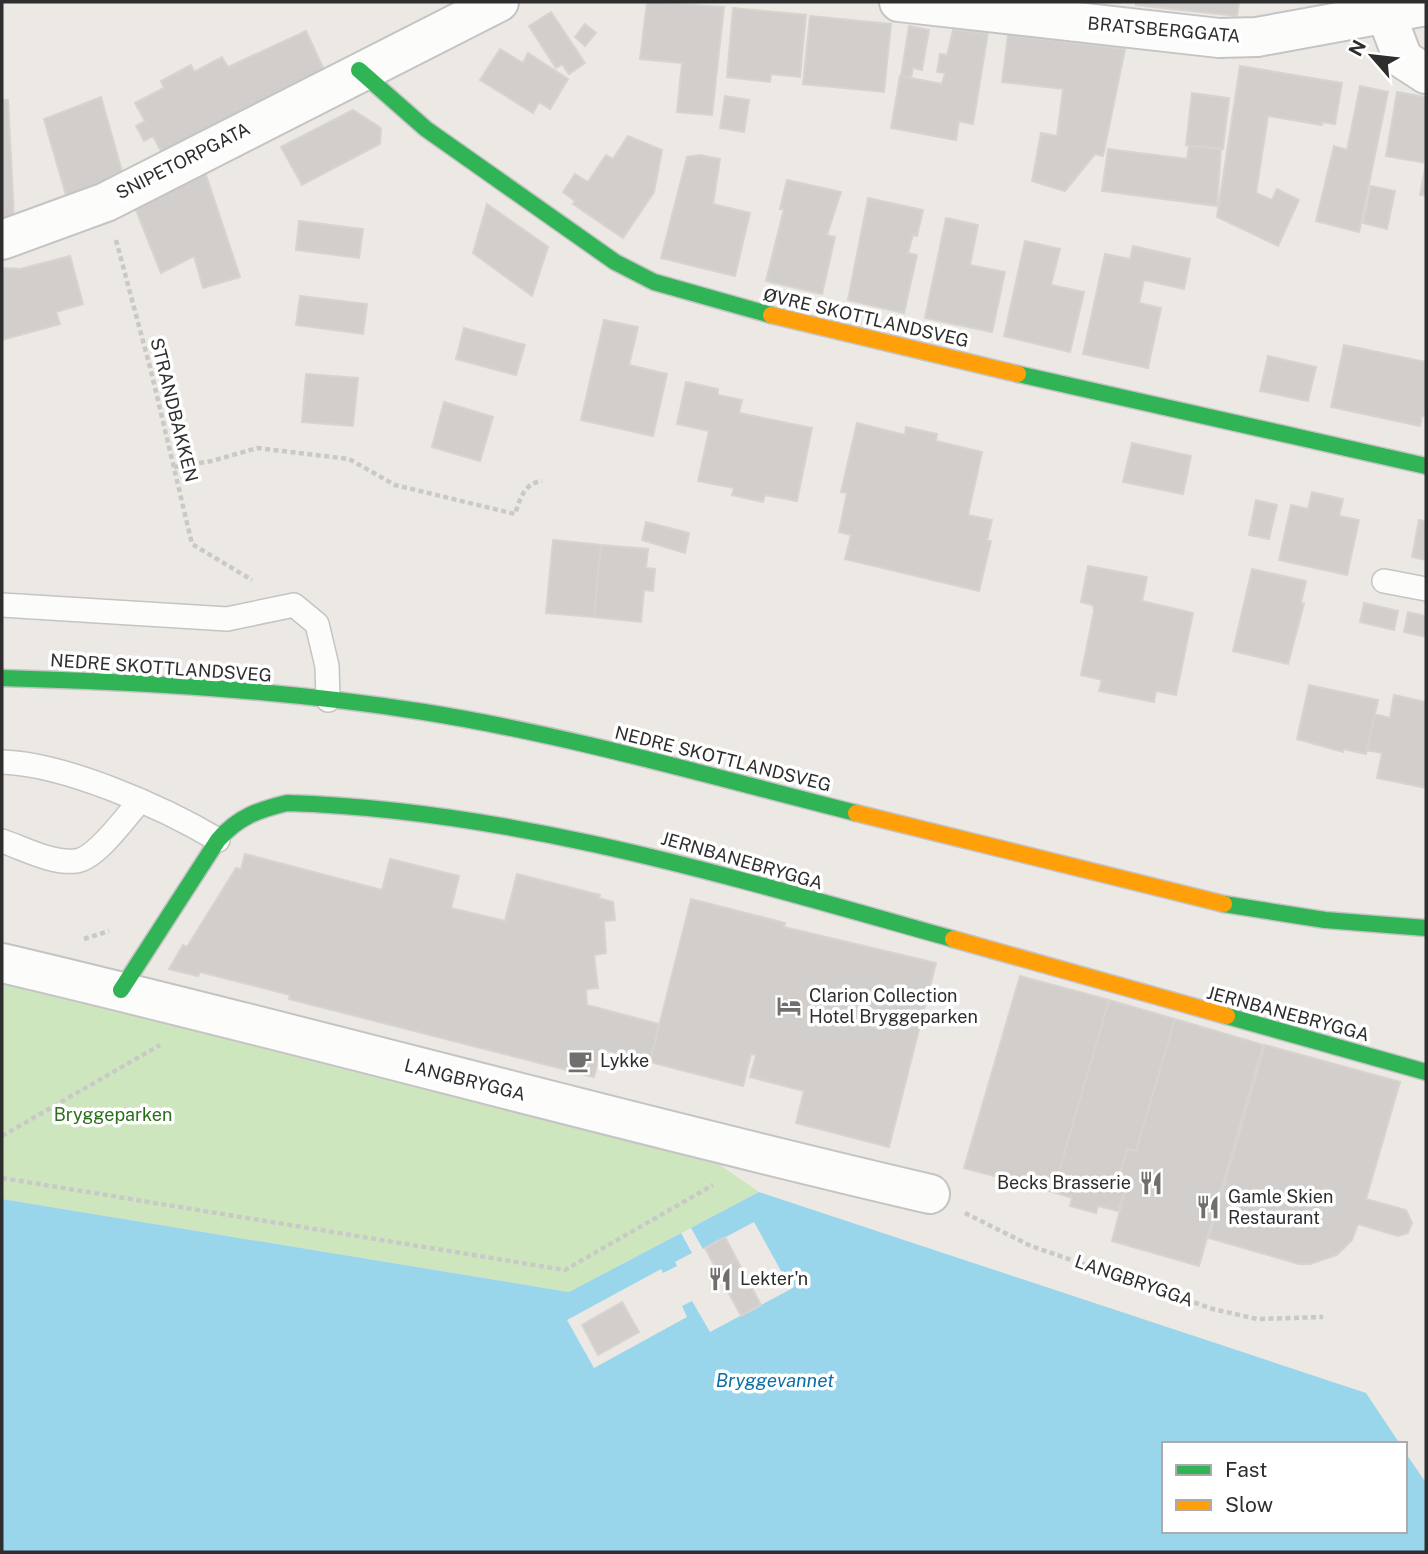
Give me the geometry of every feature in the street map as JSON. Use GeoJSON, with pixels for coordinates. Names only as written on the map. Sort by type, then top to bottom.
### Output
{"type":"FeatureCollection","features":[{"type":"Feature","properties":{"kind":"street"},"geometry":{"type":"LineString","coordinates":[[359,70],[499,2]]}},
{"type":"Feature","properties":{"kind":"street","name":"BRATSBERGGATA"},"geometry":{"type":"LineString","coordinates":[[899,2],[1219,38],[1257,37],[1426,6]]}},
{"type":"Feature","properties":{"kind":"street"},"geometry":{"type":"LineString","coordinates":[[1385,14],[1403,59],[1426,74]]}},
{"type":"Feature","properties":{"kind":"street","name":"SNIPETORPGATA"},"geometry":{"type":"LineString","coordinates":[[2,240],[106,202],[359,70]]}},
{"type":"Feature","properties":{"kind":"street","name":"ØVRE SKOTTLANDSVEG"},"geometry":{"type":"LineString","coordinates":[[359,70],[426,129],[615,262],[654,282],[713,301],[1063,385],[1426,466]]}},
{"type":"Feature","properties":{"kind":"street","name":"NEDRE SKOTTLANDSVEG"},"geometry":{"type":"LineString","coordinates":[[2,678],[163,684],[328,699],[424,712],[572,743],[1235,906],[1325,920],[1426,928]]}},
{"type":"Feature","properties":{"kind":"street","name":"JERNBANEBRYGGA"},"geometry":{"type":"LineString","coordinates":[[121,989],[218,840],[234,822],[258,810],[286,803],[319,804],[491,824],[656,856],[1426,1072]]}},
{"type":"Feature","properties":{"kind":"street","name":"LANGBRYGGA"},"geometry":{"type":"LineString","coordinates":[[2,963],[121,989],[942,1200]]}},
{"type":"Feature","properties":{"kind":"lane"},"geometry":{"type":"LineString","coordinates":[[1384,581],[1426,589]]}},
{"type":"Feature","properties":{"kind":"lane"},"geometry":{"type":"LineString","coordinates":[[2,605],[227,619],[294,605],[317,624],[327,666],[328,699]]}},
{"type":"Feature","properties":{"kind":"lane"},"geometry":{"type":"LineString","coordinates":[[2,762],[58,769],[188,822],[218,840]]}},
{"type":"Feature","properties":{"kind":"lane"},"geometry":{"type":"LineString","coordinates":[[2,841],[54,859],[77,862],[95,852],[139,802]]}},
{"type":"Feature","properties":{"kind":"path","name":"STRANDBAKKEN"},"geometry":{"type":"LineString","coordinates":[[106,202],[192,544],[264,587]]}},
{"type":"Feature","properties":{"kind":"path"},"geometry":{"type":"LineString","coordinates":[[174,467],[212,461],[257,448],[349,459],[396,485],[515,514],[522,493],[533,482],[542,481]]}},
{"type":"Feature","properties":{"kind":"path"},"geometry":{"type":"LineString","coordinates":[[2,1136],[165,1042]]}},
{"type":"Feature","properties":{"kind":"path"},"geometry":{"type":"LineString","coordinates":[[2,1178],[565,1270],[730,1176],[745,1151]]}},
{"type":"Feature","properties":{"kind":"path","name":"LANGBRYGGA"},"geometry":{"type":"LineString","coordinates":[[942,1200],[1031,1246],[1213,1309],[1267,1320],[1323,1317]]}},
{"type":"Feature","properties":{"kind":"green space","name":"Bryggeparken"},"geometry":{"type":"Polygon","coordinates":[[[2,982],[720,1165],[759,1192],[569,1292],[2,1199],[2,982]]]}},
{"type":"Feature","properties":{"kind":"water","name":"Bryggevannet"},"geometry":{"type":"Polygon","coordinates":[[[759,1192],[1366,1393],[1399,1442],[1162,1442],[1162,1533],[1407,1533],[1407,1455],[1426,1483],[1426,1552],[2,1552],[2,1199],[569,1292],[759,1192]]]}},
{"type":"Feature","properties":{"kind":"pier"},"geometry":{"type":"Polygon","coordinates":[[[754,1222],[791,1289],[710,1332],[692,1301],[682,1306],[687,1317],[594,1368],[567,1320],[661,1269],[663,1273],[677,1266],[675,1262],[692,1253],[681,1233],[691,1228],[703,1249],[754,1222]]]}},
{"type":"Feature","properties":{"kind":"building"},"geometry":{"type":"Polygon","coordinates":[[[647,2],[724,7],[712,115],[677,112],[682,63],[640,59],[647,2]]]}},
{"type":"Feature","properties":{"kind":"building"},"geometry":{"type":"Polygon","coordinates":[[[1136,2],[1239,2],[1237,16],[1136,5],[1136,2]]]}},
{"type":"Feature","properties":{"kind":"building"},"geometry":{"type":"Polygon","coordinates":[[[733,8],[806,15],[800,77],[771,74],[770,82],[727,77],[733,8]]]}},
{"type":"Feature","properties":{"kind":"building"},"geometry":{"type":"Polygon","coordinates":[[[551,12],[585,63],[569,74],[562,64],[556,68],[529,26],[551,12]]]}},
{"type":"Feature","properties":{"kind":"building"},"geometry":{"type":"Polygon","coordinates":[[[810,16],[891,24],[884,92],[803,84],[810,16]]]}},
{"type":"Feature","properties":{"kind":"building"},"geometry":{"type":"Polygon","coordinates":[[[585,24],[596,33],[585,46],[575,37],[585,24]]]}},
{"type":"Feature","properties":{"kind":"building"},"geometry":{"type":"Polygon","coordinates":[[[909,26],[929,30],[922,70],[913,68],[911,78],[901,76],[909,26]]]}},
{"type":"Feature","properties":{"kind":"building"},"geometry":{"type":"Polygon","coordinates":[[[953,30],[988,33],[973,124],[959,121],[956,140],[891,128],[900,76],[942,84],[945,73],[937,72],[940,54],[947,55],[953,30]]]}},
{"type":"Feature","properties":{"kind":"building"},"geometry":{"type":"Polygon","coordinates":[[[306,31],[325,72],[163,155],[153,136],[144,141],[136,126],[145,121],[135,103],[164,88],[161,81],[191,65],[194,72],[222,57],[228,67],[306,31]]]}},
{"type":"Feature","properties":{"kind":"building"},"geometry":{"type":"Polygon","coordinates":[[[1008,35],[1125,49],[1103,156],[1095,154],[1065,191],[1032,181],[1041,133],[1057,136],[1063,89],[1002,82],[1008,35]]]}},
{"type":"Feature","properties":{"kind":"building"},"geometry":{"type":"Polygon","coordinates":[[[500,49],[523,63],[528,53],[568,79],[550,109],[539,102],[533,113],[480,80],[500,49]]]}},
{"type":"Feature","properties":{"kind":"building"},"geometry":{"type":"Polygon","coordinates":[[[1240,66],[1342,83],[1335,124],[1322,122],[1322,125],[1268,116],[1256,193],[1272,200],[1277,189],[1299,200],[1278,246],[1217,217],[1240,66]]]}},
{"type":"Feature","properties":{"kind":"building"},"geometry":{"type":"Polygon","coordinates":[[[1360,86],[1388,92],[1359,232],[1316,221],[1334,146],[1347,150],[1360,86]]]}},
{"type":"Feature","properties":{"kind":"building"},"geometry":{"type":"Polygon","coordinates":[[[1397,92],[1426,97],[1426,163],[1386,156],[1397,92]]]}},
{"type":"Feature","properties":{"kind":"building"},"geometry":{"type":"Polygon","coordinates":[[[1192,93],[1229,98],[1223,149],[1186,145],[1192,93]]]}},
{"type":"Feature","properties":{"kind":"building"},"geometry":{"type":"Polygon","coordinates":[[[725,96],[749,100],[744,132],[720,128],[725,96]]]}},
{"type":"Feature","properties":{"kind":"building"},"geometry":{"type":"Polygon","coordinates":[[[101,97],[123,175],[68,202],[44,119],[101,97]]]}},
{"type":"Feature","properties":{"kind":"building"},"geometry":{"type":"Polygon","coordinates":[[[2,100],[8,100],[14,219],[2,220],[2,100]]]}},
{"type":"Feature","properties":{"kind":"building"},"geometry":{"type":"Polygon","coordinates":[[[353,110],[381,128],[380,144],[302,185],[281,147],[353,110]]]}},
{"type":"Feature","properties":{"kind":"building"},"geometry":{"type":"Polygon","coordinates":[[[628,136],[662,150],[654,192],[623,238],[573,204],[575,201],[563,192],[575,174],[588,182],[606,155],[613,159],[628,136]]]}},
{"type":"Feature","properties":{"kind":"building"},"geometry":{"type":"Polygon","coordinates":[[[1189,146],[1221,149],[1217,206],[1102,191],[1108,149],[1187,159],[1189,146]]]}},
{"type":"Feature","properties":{"kind":"building"},"geometry":{"type":"Polygon","coordinates":[[[700,155],[720,159],[713,204],[750,213],[735,276],[661,258],[687,157],[700,155]]]}},
{"type":"Feature","properties":{"kind":"building"},"geometry":{"type":"Polygon","coordinates":[[[1426,163],[1426,196],[1420,195],[1426,163]]]}},
{"type":"Feature","properties":{"kind":"building"},"geometry":{"type":"Polygon","coordinates":[[[204,169],[240,277],[203,288],[194,256],[161,273],[134,205],[204,169]]]}},
{"type":"Feature","properties":{"kind":"building"},"geometry":{"type":"Polygon","coordinates":[[[787,180],[841,192],[827,235],[835,237],[822,294],[766,281],[784,209],[780,209],[787,180]]]}},
{"type":"Feature","properties":{"kind":"building"},"geometry":{"type":"Polygon","coordinates":[[[1371,186],[1395,191],[1387,229],[1363,223],[1371,186]]]}},
{"type":"Feature","properties":{"kind":"building"},"geometry":{"type":"Polygon","coordinates":[[[868,198],[923,210],[917,236],[913,235],[908,253],[917,255],[904,313],[848,300],[868,198]]]}},
{"type":"Feature","properties":{"kind":"building"},"geometry":{"type":"Polygon","coordinates":[[[487,204],[548,247],[532,296],[473,253],[487,204]]]}},
{"type":"Feature","properties":{"kind":"building"},"geometry":{"type":"Polygon","coordinates":[[[946,218],[978,225],[970,265],[1005,272],[992,332],[925,318],[946,218]]]}},
{"type":"Feature","properties":{"kind":"building"},"geometry":{"type":"Polygon","coordinates":[[[299,221],[363,229],[359,258],[296,250],[299,221]]]}},
{"type":"Feature","properties":{"kind":"building"},"geometry":{"type":"Polygon","coordinates":[[[1025,241],[1060,249],[1051,285],[1084,292],[1070,352],[1004,336],[1025,241]]]}},
{"type":"Feature","properties":{"kind":"building"},"geometry":{"type":"Polygon","coordinates":[[[1133,246],[1190,259],[1184,289],[1144,280],[1139,303],[1161,308],[1148,368],[1083,354],[1105,254],[1130,259],[1133,246]]]}},
{"type":"Feature","properties":{"kind":"building"},"geometry":{"type":"Polygon","coordinates":[[[70,256],[83,304],[56,312],[60,324],[2,340],[2,268],[20,269],[70,256]]]}},
{"type":"Feature","properties":{"kind":"building"},"geometry":{"type":"Polygon","coordinates":[[[300,296],[367,304],[363,334],[296,325],[300,296]]]}},
{"type":"Feature","properties":{"kind":"building"},"geometry":{"type":"Polygon","coordinates":[[[604,320],[638,327],[629,365],[667,374],[653,436],[581,420],[604,320]]]}},
{"type":"Feature","properties":{"kind":"building"},"geometry":{"type":"Polygon","coordinates":[[[464,328],[525,345],[516,375],[456,359],[464,328]]]}},
{"type":"Feature","properties":{"kind":"building"},"geometry":{"type":"Polygon","coordinates":[[[1344,345],[1426,362],[1426,416],[1422,416],[1420,426],[1331,407],[1344,345]]]}},
{"type":"Feature","properties":{"kind":"building"},"geometry":{"type":"Polygon","coordinates":[[[1268,356],[1316,367],[1308,401],[1260,391],[1268,356]]]}},
{"type":"Feature","properties":{"kind":"building"},"geometry":{"type":"Polygon","coordinates":[[[306,374],[358,378],[353,426],[302,422],[306,374]]]}},
{"type":"Feature","properties":{"kind":"building"},"geometry":{"type":"Polygon","coordinates":[[[686,382],[718,389],[718,395],[742,400],[739,413],[812,428],[797,501],[765,495],[763,502],[732,495],[734,488],[698,481],[709,431],[677,424],[686,382]]]}},
{"type":"Feature","properties":{"kind":"building"},"geometry":{"type":"Polygon","coordinates":[[[444,402],[493,417],[480,461],[432,447],[444,402]]]}},
{"type":"Feature","properties":{"kind":"building"},"geometry":{"type":"Polygon","coordinates":[[[857,423],[905,435],[906,427],[937,434],[936,441],[982,452],[968,515],[992,520],[987,541],[991,541],[979,591],[845,559],[851,535],[839,532],[847,493],[841,492],[857,423]]]}},
{"type":"Feature","properties":{"kind":"building"},"geometry":{"type":"Polygon","coordinates":[[[1132,443],[1191,456],[1183,494],[1123,482],[1132,443]]]}},
{"type":"Feature","properties":{"kind":"building"},"geometry":{"type":"Polygon","coordinates":[[[1312,492],[1343,499],[1339,516],[1359,520],[1347,575],[1279,560],[1291,505],[1308,509],[1312,492]]]}},
{"type":"Feature","properties":{"kind":"building"},"geometry":{"type":"Polygon","coordinates":[[[1256,500],[1277,505],[1269,539],[1249,535],[1256,500]]]}},
{"type":"Feature","properties":{"kind":"building"},"geometry":{"type":"Polygon","coordinates":[[[1419,520],[1426,521],[1426,560],[1412,557],[1419,520]]]}},
{"type":"Feature","properties":{"kind":"building"},"geometry":{"type":"Polygon","coordinates":[[[646,522],[689,533],[685,553],[642,540],[646,522]]]}},
{"type":"Feature","properties":{"kind":"building"},"geometry":{"type":"Polygon","coordinates":[[[553,540],[601,545],[594,617],[546,613],[553,540]]]}},
{"type":"Feature","properties":{"kind":"building"},"geometry":{"type":"Polygon","coordinates":[[[601,545],[648,549],[646,568],[655,569],[653,591],[644,590],[641,622],[594,617],[601,545]]]}},
{"type":"Feature","properties":{"kind":"building"},"geometry":{"type":"Polygon","coordinates":[[[1088,566],[1147,577],[1142,601],[1193,613],[1176,695],[1156,691],[1154,702],[1099,691],[1102,680],[1081,675],[1094,611],[1093,605],[1081,602],[1088,566]]]}},
{"type":"Feature","properties":{"kind":"building"},"geometry":{"type":"Polygon","coordinates":[[[1252,569],[1306,581],[1301,603],[1304,604],[1288,664],[1233,651],[1252,569]]]}},
{"type":"Feature","properties":{"kind":"building"},"geometry":{"type":"Polygon","coordinates":[[[1364,603],[1398,611],[1394,630],[1360,622],[1364,603]]]}},
{"type":"Feature","properties":{"kind":"building"},"geometry":{"type":"Polygon","coordinates":[[[1408,612],[1426,616],[1426,637],[1404,632],[1408,612]]]}},
{"type":"Feature","properties":{"kind":"building"},"geometry":{"type":"Polygon","coordinates":[[[1309,685],[1378,700],[1366,754],[1343,749],[1343,752],[1297,739],[1309,685]]]}},
{"type":"Feature","properties":{"kind":"building"},"geometry":{"type":"Polygon","coordinates":[[[1394,695],[1426,702],[1426,788],[1377,778],[1382,753],[1367,750],[1375,714],[1390,718],[1394,695]]]}},
{"type":"Feature","properties":{"kind":"building"},"geometry":{"type":"Polygon","coordinates":[[[245,854],[382,890],[390,859],[459,876],[451,908],[505,921],[517,874],[600,895],[599,898],[613,902],[615,920],[604,921],[606,953],[594,955],[598,988],[586,989],[587,1005],[659,1024],[650,1062],[601,1049],[594,1077],[289,999],[290,995],[200,972],[198,976],[169,969],[183,945],[187,947],[236,868],[241,869],[245,854]]]}},
{"type":"Feature","properties":{"kind":"building"},"geometry":{"type":"Polygon","coordinates":[[[691,899],[785,923],[784,927],[936,963],[889,1147],[796,1123],[804,1091],[750,1077],[756,1055],[751,1054],[743,1086],[650,1062],[691,899]]]}},
{"type":"Feature","properties":{"kind":"building"},"geometry":{"type":"Polygon","coordinates":[[[1020,976],[1109,1000],[1053,1192],[964,1168],[1020,976]]]}},
{"type":"Feature","properties":{"kind":"building"},"geometry":{"type":"Polygon","coordinates":[[[1109,1000],[1175,1019],[1136,1151],[1127,1149],[1119,1177],[1128,1180],[1118,1211],[1098,1206],[1096,1213],[1070,1206],[1072,1198],[1053,1192],[1109,1000]]]}},
{"type":"Feature","properties":{"kind":"building"},"geometry":{"type":"Polygon","coordinates":[[[1175,1019],[1263,1045],[1199,1266],[1112,1241],[1128,1180],[1119,1177],[1127,1149],[1136,1151],[1175,1019]]]}},
{"type":"Feature","properties":{"kind":"building"},"geometry":{"type":"Polygon","coordinates":[[[1265,1045],[1400,1082],[1366,1199],[1406,1210],[1412,1223],[1408,1233],[1398,1236],[1358,1224],[1352,1240],[1337,1255],[1310,1264],[1299,1264],[1209,1238],[1265,1045]]]}},
{"type":"Feature","properties":{"kind":"building"},"geometry":{"type":"Polygon","coordinates":[[[725,1237],[761,1305],[741,1316],[705,1248],[725,1237]]]}},
{"type":"Feature","properties":{"kind":"building"},"geometry":{"type":"Polygon","coordinates":[[[622,1302],[639,1332],[598,1355],[582,1325],[622,1302]]]}},
{"type":"Feature","properties":{"kind":"traffic: fast"},"geometry":{"type":"LineString","coordinates":[[359,70],[426,129],[615,262],[654,282],[771,315]]}},
{"type":"Feature","properties":{"kind":"traffic: fast"},"geometry":{"type":"LineString","coordinates":[[1018,374],[1426,466]]}},
{"type":"Feature","properties":{"kind":"traffic: fast"},"geometry":{"type":"LineString","coordinates":[[2,678],[213,688],[424,712],[533,732],[856,813]]}},
{"type":"Feature","properties":{"kind":"traffic: fast"},"geometry":{"type":"LineString","coordinates":[[121,990],[218,840],[233,825],[249,815],[287,803],[372,808],[540,833],[707,871],[953,939]]}},
{"type":"Feature","properties":{"kind":"traffic: fast"},"geometry":{"type":"LineString","coordinates":[[1224,904],[1325,920],[1426,928]]}},
{"type":"Feature","properties":{"kind":"traffic: fast"},"geometry":{"type":"LineString","coordinates":[[1227,1016],[1426,1072]]}},
{"type":"Feature","properties":{"kind":"traffic: slow"},"geometry":{"type":"LineString","coordinates":[[771,315],[1018,374]]}},
{"type":"Feature","properties":{"kind":"traffic: slow"},"geometry":{"type":"LineString","coordinates":[[856,813],[1224,904]]}},
{"type":"Feature","properties":{"kind":"traffic: slow"},"geometry":{"type":"LineString","coordinates":[[953,939],[1227,1016]]}},
{"type":"Feature","properties":{"kind":"place","name":"Clarion Collection Hotel Bryggeparken"},"geometry":{"type":"Point","coordinates":[789,1006]}},
{"type":"Feature","properties":{"kind":"place","name":"Lykke"},"geometry":{"type":"Point","coordinates":[580,1061]}},
{"type":"Feature","properties":{"kind":"place","name":"Becks Brasserie"},"geometry":{"type":"Point","coordinates":[1151,1183]}},
{"type":"Feature","properties":{"kind":"place","name":"Gamle Skien Restaurant"},"geometry":{"type":"Point","coordinates":[1208,1207]}},
{"type":"Feature","properties":{"kind":"place","name":"Lekter'n"},"geometry":{"type":"Point","coordinates":[720,1279]}}]}
